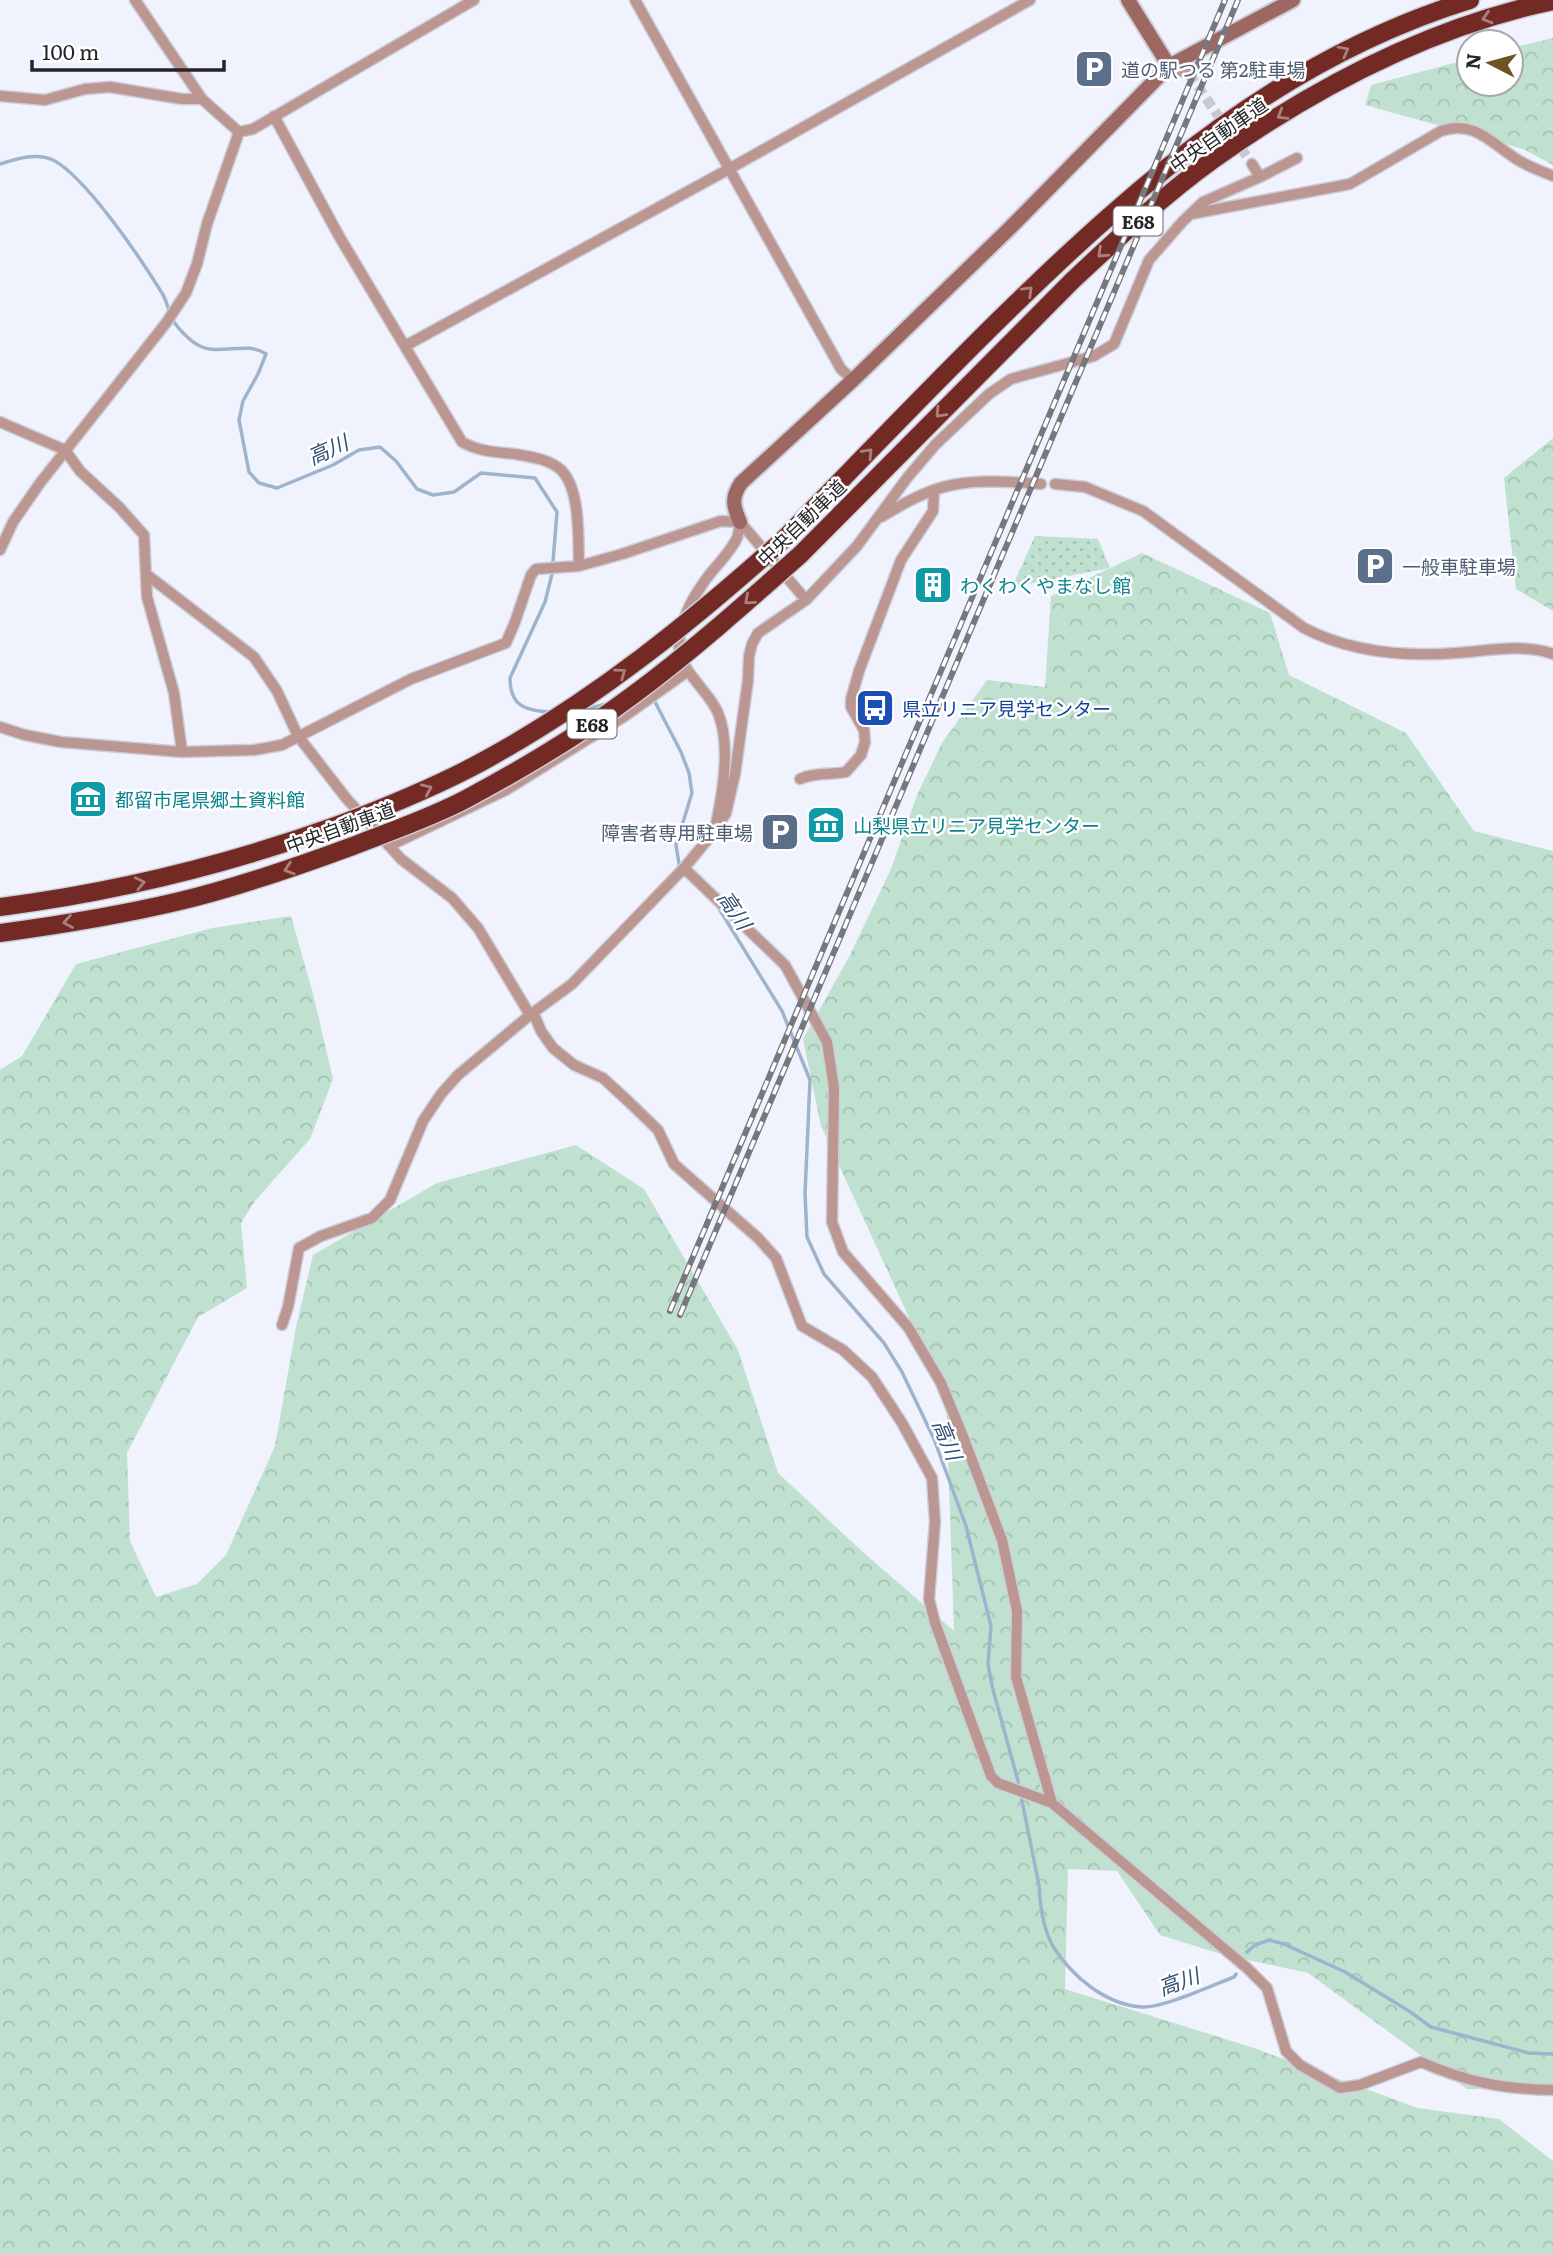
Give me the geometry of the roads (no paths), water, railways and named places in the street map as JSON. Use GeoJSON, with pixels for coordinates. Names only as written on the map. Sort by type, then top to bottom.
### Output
{"type":"FeatureCollection","features":[{"type":"Feature","properties":{"kind":"highway","name":"中央自動車道"},"geometry":{"type":"LineString","coordinates":[[0,907],[57,900],[169,877],[241,858],[341,824],[436,785],[486,760],[543,726],[616,677],[731,587],[786,537],[961,357],[1062,258],[1160,172],[1242,111],[1295,78],[1374,36],[1427,13],[1469,0]]}},
{"type":"Feature","properties":{"kind":"highway","name":"中央自動車道"},"geometry":{"type":"LineString","coordinates":[[0,933],[179,901],[265,877],[353,846],[463,800],[514,773],[634,695],[744,605],[800,555],[1073,280],[1214,160],[1323,90],[1375,62],[1474,22],[1518,8],[1553,1]]}},
{"type":"Feature","properties":{"kind":"street"},"geometry":{"type":"LineString","coordinates":[[135,0],[202,99],[239,132]]}},
{"type":"Feature","properties":{"kind":"street"},"geometry":{"type":"LineString","coordinates":[[239,132],[253,129],[474,0]]}},
{"type":"Feature","properties":{"kind":"street"},"geometry":{"type":"LineString","coordinates":[[635,0],[841,369],[853,380]]}},
{"type":"Feature","properties":{"kind":"street"},"geometry":{"type":"LineString","coordinates":[[405,346],[1030,0]]}},
{"type":"Feature","properties":{"kind":"street"},"geometry":{"type":"LineString","coordinates":[[1128,0],[1169,66],[1189,74]]}},
{"type":"Feature","properties":{"kind":"street"},"geometry":{"type":"LineString","coordinates":[[806,600],[740,522],[733,507],[734,494],[741,483],[853,380],[1020,218],[1169,66],[1293,0]]}},
{"type":"Feature","properties":{"kind":"street"},"geometry":{"type":"LineString","coordinates":[[0,96],[45,100],[85,89],[110,88],[182,99],[202,99]]}},
{"type":"Feature","properties":{"kind":"street"},"geometry":{"type":"LineString","coordinates":[[274,116],[339,236],[462,442],[487,452],[533,457],[550,462],[563,472],[571,487],[576,509],[575,566]]}},
{"type":"Feature","properties":{"kind":"street"},"geometry":{"type":"LineString","coordinates":[[1190,215],[1350,184],[1454,126],[1481,134],[1519,160],[1553,176]]}},
{"type":"Feature","properties":{"kind":"street"},"geometry":{"type":"LineString","coordinates":[[0,550],[13,522],[65,450],[187,293],[207,224],[239,132]]}},
{"type":"Feature","properties":{"kind":"street"},"geometry":{"type":"LineString","coordinates":[[282,1325],[299,1248],[321,1236],[372,1218],[390,1200],[423,1121],[441,1094],[458,1075],[572,984],[684,869],[714,832],[726,813],[735,774],[749,656],[758,633],[806,600],[856,546],[935,445],[989,394],[1011,379],[1094,356],[1114,344],[1149,260],[1203,202],[1297,158]]}},
{"type":"Feature","properties":{"kind":"street"},"geometry":{"type":"LineString","coordinates":[[1252,164],[1260,177]]}},
{"type":"Feature","properties":{"kind":"street"},"geometry":{"type":"LineString","coordinates":[[0,422],[65,450],[80,471],[144,535],[147,597],[174,693],[183,752]]}},
{"type":"Feature","properties":{"kind":"street"},"geometry":{"type":"LineString","coordinates":[[877,519],[908,501],[951,485],[1008,481],[1041,484]]}},
{"type":"Feature","properties":{"kind":"street"},"geometry":{"type":"LineString","coordinates":[[1055,484],[1085,487],[1143,512],[1304,628],[1323,638],[1372,651],[1413,654],[1523,649],[1553,654]]}},
{"type":"Feature","properties":{"kind":"street"},"geometry":{"type":"LineString","coordinates":[[800,779],[809,774],[830,775],[846,772],[860,755],[865,742],[863,730],[851,707],[851,699],[901,560],[933,511],[934,491]]}},
{"type":"Feature","properties":{"kind":"street"},"geometry":{"type":"LineString","coordinates":[[0,727],[61,743],[183,752],[254,750],[282,745],[411,679],[506,643],[531,575],[536,569],[575,566],[622,554],[721,521],[740,522]]}},
{"type":"Feature","properties":{"kind":"street"},"geometry":{"type":"LineString","coordinates":[[714,832],[722,796],[723,732],[718,712],[688,671],[679,648],[689,608],[701,586],[737,537],[740,522]]}},
{"type":"Feature","properties":{"kind":"street"},"geometry":{"type":"LineString","coordinates":[[146,574],[254,657],[277,691],[298,736],[346,798],[401,859],[453,898],[470,918],[553,1048],[574,1065],[603,1078],[658,1130],[674,1164],[758,1238],[776,1258],[802,1326],[843,1350],[880,1388],[932,1478],[935,1522],[929,1599],[935,1623],[991,1776],[998,1783],[1052,1803],[1247,1968],[1268,1988],[1286,2051],[1300,2065],[1320,2077],[1340,2088],[1360,2085],[1421,2062],[1448,2074],[1488,2085],[1553,2090]]}},
{"type":"Feature","properties":{"kind":"street"},"geometry":{"type":"LineString","coordinates":[[389,846],[506,790],[570,752],[688,671]]}},
{"type":"Feature","properties":{"kind":"street"},"geometry":{"type":"LineString","coordinates":[[684,869],[785,965],[827,1042],[834,1088],[832,1222],[843,1252],[908,1327],[941,1383],[964,1438],[1002,1540],[1017,1611],[1016,1677],[1052,1803]]}},
{"type":"Feature","properties":{"kind":"waterway","name":"高川"},"geometry":{"type":"LineString","coordinates":[[0,164],[26,157],[40,157],[53,160],[66,169],[81,183],[127,240],[162,293],[174,322],[187,337],[198,345],[215,350],[250,348],[266,354],[243,401],[239,420],[249,472],[259,483],[277,488],[333,465],[359,450],[380,447],[396,461],[417,489],[433,495],[454,492],[481,473],[535,478],[557,512],[552,574],[545,602],[510,678],[516,701],[527,708],[552,712]]}},
{"type":"Feature","properties":{"kind":"waterway","name":"高川"},"geometry":{"type":"LineString","coordinates":[[650,699],[654,700],[689,773],[692,793],[676,845],[680,870]]}},
{"type":"Feature","properties":{"kind":"waterway","name":"高川"},"geometry":{"type":"LineString","coordinates":[[580,711],[606,704]]}},
{"type":"Feature","properties":{"kind":"waterway","name":"高川"},"geometry":{"type":"LineString","coordinates":[[718,907],[782,1011],[810,1080],[805,1194],[807,1237],[824,1274],[884,1343],[902,1372],[934,1439],[966,1526],[991,1626],[988,1664],[992,1686],[1018,1781],[1043,1917],[1050,1941],[1080,1979],[1103,1995],[1128,2005],[1150,2007],[1161,2004],[1201,1991],[1236,1974]]}},
{"type":"Feature","properties":{"kind":"waterway","name":"高川"},"geometry":{"type":"LineString","coordinates":[[1247,1952],[1255,1945],[1269,1940],[1284,1944],[1345,1972],[1431,2027],[1529,2053],[1553,2054]]}},
{"type":"Feature","properties":{"kind":"tunnel"},"geometry":{"type":"LineString","coordinates":[[1189,74],[1252,164]]}},
{"type":"Feature","properties":{"kind":"railway"},"geometry":{"type":"LineString","coordinates":[[670,1311],[1225,0]]}},
{"type":"Feature","properties":{"kind":"railway"},"geometry":{"type":"LineString","coordinates":[[680,1315],[1238,0]]}},
{"type":"Feature","properties":{"kind":"place","name":"道の駅つる 第2駐車場"},"geometry":{"type":"Point","coordinates":[1094,69]}},
{"type":"Feature","properties":{"kind":"place","name":"一般車駐車場"},"geometry":{"type":"Point","coordinates":[1375,566]}},
{"type":"Feature","properties":{"kind":"place","name":"わくわくやまなし館"},"geometry":{"type":"Point","coordinates":[933,585]}},
{"type":"Feature","properties":{"kind":"place","name":"県立リニア見学センター"},"geometry":{"type":"Point","coordinates":[875,708]}},
{"type":"Feature","properties":{"kind":"place","name":"都留市尾県郷土資料館"},"geometry":{"type":"Point","coordinates":[88,799]}},
{"type":"Feature","properties":{"kind":"place","name":"山梨県立リニア見学センター"},"geometry":{"type":"Point","coordinates":[826,825]}},
{"type":"Feature","properties":{"kind":"place","name":"障害者専用駐車場"},"geometry":{"type":"Point","coordinates":[780,832]}}]}
